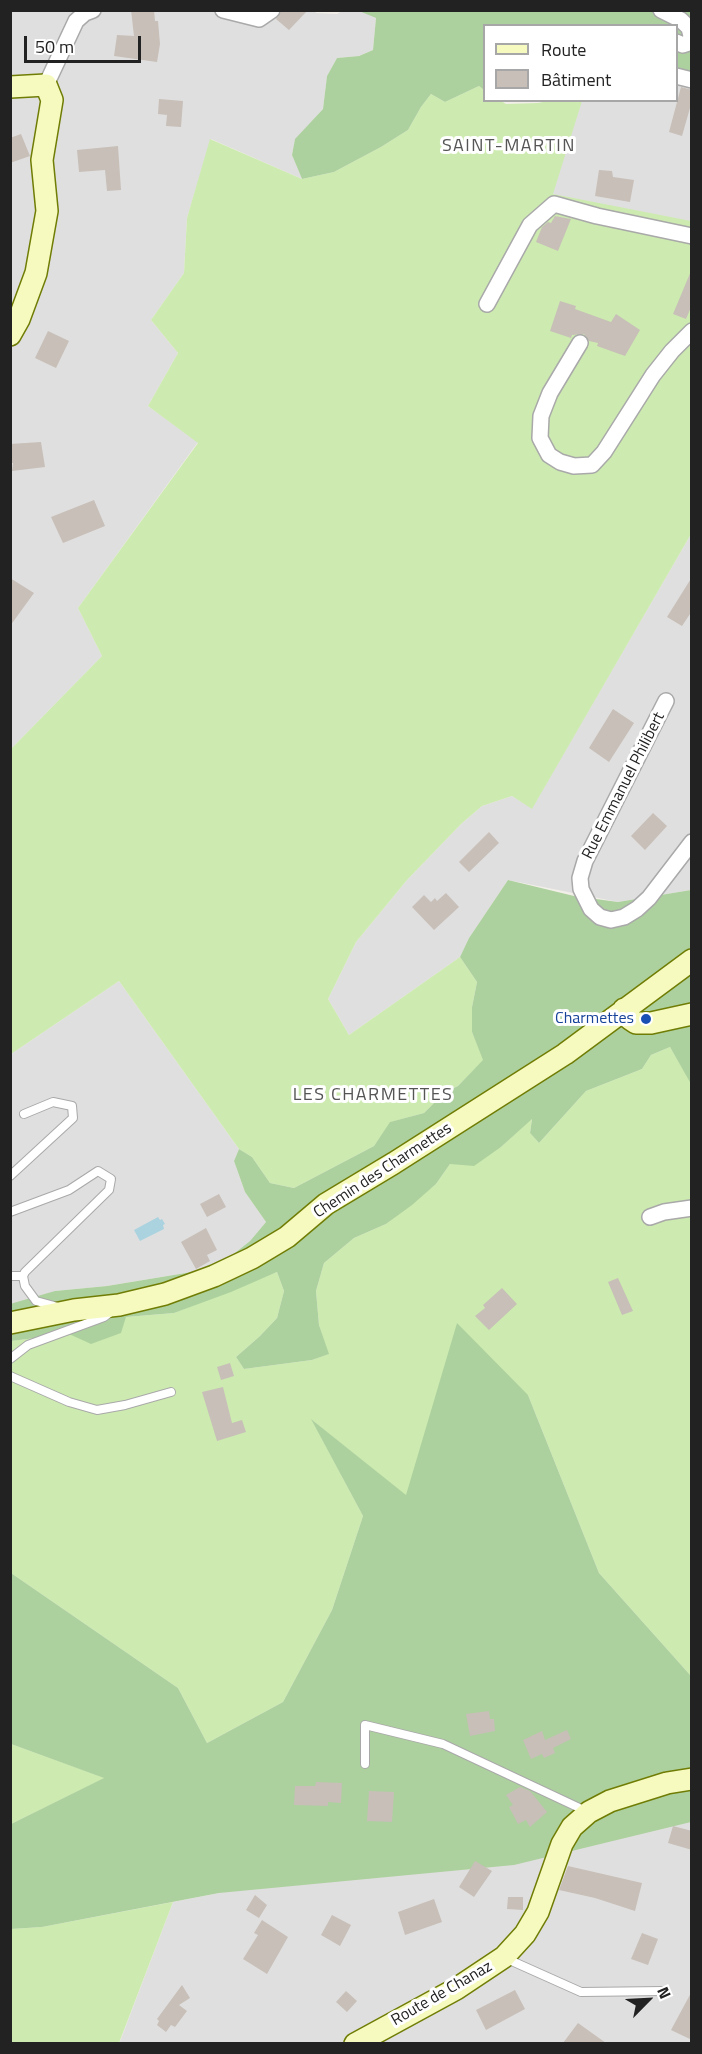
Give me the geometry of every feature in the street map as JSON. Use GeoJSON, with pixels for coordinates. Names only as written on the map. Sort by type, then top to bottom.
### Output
{"type":"FeatureCollection","features":[{"type":"Feature","properties":{"kind":"street"},"geometry":{"type":"LineString","coordinates":[[10,335],[19,319],[36,273],[47,211],[42,160],[52,100],[46,85],[76,21],[93,10]]}},
{"type":"Feature","properties":{"kind":"street"},"geometry":{"type":"LineString","coordinates":[[223,10],[259,19],[272,10]]}},
{"type":"Feature","properties":{"kind":"street"},"geometry":{"type":"LineString","coordinates":[[662,11],[681,20],[689,28],[691,36],[689,42],[683,45],[678,43]]}},
{"type":"Feature","properties":{"kind":"street"},"geometry":{"type":"LineString","coordinates":[[10,87],[46,85]]}},
{"type":"Feature","properties":{"kind":"street"},"geometry":{"type":"LineString","coordinates":[[487,304],[530,225],[554,204],[597,216],[692,236]]}},
{"type":"Feature","properties":{"kind":"street"},"geometry":{"type":"LineString","coordinates":[[580,343],[550,393],[541,416],[540,438],[549,455],[560,462],[592,465],[603,452],[653,375],[692,331]]}},
{"type":"Feature","properties":{"kind":"street","name":"Rue Emmanuel Philibert"},"geometry":{"type":"LineString","coordinates":[[666,701],[585,861],[580,878],[581,889],[591,909],[600,917],[611,920],[624,917],[637,909],[649,898],[692,842]]}},
{"type":"Feature","properties":{"kind":"street","name":"Chemin des Charmettes"},"geometry":{"type":"LineString","coordinates":[[10,1323],[74,1310],[118,1305],[165,1294],[214,1276],[252,1258],[287,1237],[326,1204],[412,1152],[626,1014],[692,960]]}},
{"type":"Feature","properties":{"kind":"street"},"geometry":{"type":"LineString","coordinates":[[626,1014],[636,1023],[651,1023],[692,1014]]}},
{"type":"Feature","properties":{"kind":"street"},"geometry":{"type":"LineString","coordinates":[[650,1217],[664,1212],[692,1208]]}},
{"type":"Feature","properties":{"kind":"street","name":"Route de Chanaz"},"geometry":{"type":"LineString","coordinates":[[355,2043],[456,1989],[504,1957],[525,1934],[538,1912],[562,1844],[572,1827],[589,1812],[610,1802],[657,1786],[692,1779]]}},
{"type":"Feature","properties":{"kind":"lane"},"geometry":{"type":"LineString","coordinates":[[10,1176],[73,1118],[72,1106],[52,1102],[24,1114]]}},
{"type":"Feature","properties":{"kind":"lane"},"geometry":{"type":"LineString","coordinates":[[10,1212],[69,1190],[98,1171],[111,1179],[109,1190],[23,1276],[25,1286],[36,1301],[74,1310]]}},
{"type":"Feature","properties":{"kind":"lane"},"geometry":{"type":"LineString","coordinates":[[10,1276],[23,1276]]}},
{"type":"Feature","properties":{"kind":"lane"},"geometry":{"type":"LineString","coordinates":[[10,1359],[28,1344],[104,1317],[118,1305]]}},
{"type":"Feature","properties":{"kind":"lane"},"geometry":{"type":"LineString","coordinates":[[10,1376],[69,1402],[97,1410],[171,1392]]}},
{"type":"Feature","properties":{"kind":"lane"},"geometry":{"type":"LineString","coordinates":[[365,1764],[365,1725],[443,1744],[589,1812]]}},
{"type":"Feature","properties":{"kind":"lane"},"geometry":{"type":"LineString","coordinates":[[504,1957],[581,1992],[664,1991]]}},
{"type":"Feature","properties":{"kind":"shaded area"},"geometry":{"type":"Polygon","coordinates":[[[314,10],[316,13],[337,14],[342,11],[359,10],[376,18],[373,50],[359,56],[337,58],[327,76],[323,109],[295,140],[292,155],[302,179],[211,139],[187,218],[184,273],[151,320],[178,353],[148,406],[198,442],[78,608],[102,656],[11,749],[11,11],[314,10]]]}},
{"type":"Feature","properties":{"kind":"shaded area"},"geometry":{"type":"Polygon","coordinates":[[[691,39],[691,528],[423,349],[562,102],[678,102],[678,43],[691,39]]]}},
{"type":"Feature","properties":{"kind":"shaded area"},"geometry":{"type":"Polygon","coordinates":[[[691,534],[691,890],[618,902],[508,880],[469,938],[460,957],[349,1035],[328,999],[356,942],[407,880],[461,824],[482,806],[512,796],[532,808],[691,534]]]}},
{"type":"Feature","properties":{"kind":"shaded area"},"geometry":{"type":"Polygon","coordinates":[[[119,981],[239,1149],[234,1161],[245,1192],[266,1222],[250,1241],[216,1268],[107,1286],[55,1291],[11,1317],[11,1054],[119,981]]]}},
{"type":"Feature","properties":{"kind":"shaded area"},"geometry":{"type":"Polygon","coordinates":[[[691,1739],[691,2043],[119,2044],[173,1902],[219,1893],[691,1739]]]}},
{"type":"Feature","properties":{"kind":"green space"},"geometry":{"type":"Polygon","coordinates":[[[359,11],[691,11],[691,77],[678,75],[678,24],[483,24],[483,89],[479,86],[445,102],[431,94],[408,130],[334,172],[302,179],[292,155],[295,139],[323,109],[327,76],[337,58],[359,56],[373,50],[376,18],[359,11]]]}},
{"type":"Feature","properties":{"kind":"green space"},"geometry":{"type":"Polygon","coordinates":[[[479,86],[483,89],[483,102],[506,104],[582,102],[553,194],[691,221],[691,534],[532,809],[512,796],[482,806],[461,824],[407,880],[356,942],[328,999],[349,1035],[460,957],[477,982],[472,1007],[472,1032],[484,1060],[458,1086],[445,1092],[424,1113],[391,1122],[374,1146],[294,1188],[270,1183],[252,1157],[239,1149],[119,981],[11,1054],[11,749],[102,656],[78,608],[198,443],[148,406],[178,353],[151,320],[184,273],[187,218],[210,139],[302,179],[334,172],[408,130],[431,94],[445,102],[479,86]]]}},
{"type":"Feature","properties":{"kind":"green space"},"geometry":{"type":"Polygon","coordinates":[[[508,880],[574,896],[618,902],[691,890],[691,1084],[670,1047],[651,1055],[642,1069],[586,1091],[539,1143],[530,1133],[532,1119],[501,1147],[474,1166],[450,1164],[436,1184],[412,1205],[386,1224],[354,1238],[324,1263],[316,1291],[319,1325],[329,1354],[312,1360],[244,1369],[236,1357],[277,1318],[284,1291],[277,1272],[174,1313],[126,1317],[121,1333],[91,1344],[69,1334],[11,1341],[10,1304],[55,1291],[107,1286],[216,1268],[250,1241],[266,1222],[245,1192],[234,1161],[239,1149],[252,1157],[270,1183],[294,1188],[374,1146],[390,1122],[424,1113],[445,1092],[458,1086],[483,1060],[472,1032],[472,1007],[477,982],[460,957],[469,938],[508,880]]]}},
{"type":"Feature","properties":{"kind":"green space"},"geometry":{"type":"Polygon","coordinates":[[[670,1047],[692,1084],[691,1676],[599,1573],[528,1395],[406,1496],[312,1420],[363,1516],[332,1610],[283,1702],[207,1743],[178,1688],[11,1573],[10,1341],[69,1334],[126,1317],[174,1313],[277,1272],[284,1291],[277,1318],[236,1357],[244,1369],[312,1360],[328,1354],[319,1325],[316,1291],[324,1263],[354,1238],[386,1224],[436,1184],[450,1164],[501,1147],[532,1118],[530,1133],[539,1143],[586,1091],[642,1069],[651,1055],[670,1047]]]}},
{"type":"Feature","properties":{"kind":"green space"},"geometry":{"type":"Polygon","coordinates":[[[457,1323],[528,1395],[599,1573],[691,1676],[691,1822],[514,1865],[219,1893],[42,1927],[11,1929],[11,1824],[104,1778],[11,1744],[11,1573],[178,1688],[207,1743],[283,1702],[332,1610],[363,1516],[311,1419],[406,1495],[457,1323]]]}},
{"type":"Feature","properties":{"kind":"green space"},"geometry":{"type":"Polygon","coordinates":[[[11,1744],[105,1778],[11,1824],[11,1744]]]}},
{"type":"Feature","properties":{"kind":"green space"},"geometry":{"type":"Polygon","coordinates":[[[173,1902],[119,2043],[11,2044],[11,1929],[42,1927],[173,1902]]]}},
{"type":"Feature","properties":{"kind":"water"},"geometry":{"type":"Polygon","coordinates":[[[158,1217],[165,1224],[164,1229],[140,1241],[134,1230],[158,1217]]]}},
{"type":"Feature","properties":{"kind":"building"},"geometry":{"type":"Polygon","coordinates":[[[131,10],[154,10],[155,21],[158,21],[160,44],[157,62],[114,56],[117,35],[134,36],[131,10]]]}},
{"type":"Feature","properties":{"kind":"building"},"geometry":{"type":"Polygon","coordinates":[[[282,10],[308,10],[289,30],[276,19],[282,10]]]}},
{"type":"Feature","properties":{"kind":"building"},"geometry":{"type":"Polygon","coordinates":[[[681,87],[692,90],[692,101],[682,136],[669,132],[681,87]]]}},
{"type":"Feature","properties":{"kind":"building"},"geometry":{"type":"Polygon","coordinates":[[[159,99],[183,101],[181,127],[166,126],[167,115],[158,114],[159,99]]]}},
{"type":"Feature","properties":{"kind":"building"},"geometry":{"type":"Polygon","coordinates":[[[21,134],[30,156],[10,163],[10,138],[21,134]]]}},
{"type":"Feature","properties":{"kind":"building"},"geometry":{"type":"Polygon","coordinates":[[[118,146],[121,190],[107,191],[105,170],[79,172],[77,150],[118,146]]]}},
{"type":"Feature","properties":{"kind":"building"},"geometry":{"type":"Polygon","coordinates":[[[599,170],[612,171],[613,177],[634,180],[630,202],[595,196],[599,170]]]}},
{"type":"Feature","properties":{"kind":"building"},"geometry":{"type":"Polygon","coordinates":[[[555,216],[571,219],[558,251],[536,242],[542,227],[548,222],[551,223],[555,216]]]}},
{"type":"Feature","properties":{"kind":"building"},"geometry":{"type":"Polygon","coordinates":[[[691,271],[692,305],[686,319],[673,314],[691,271]]]}},
{"type":"Feature","properties":{"kind":"building"},"geometry":{"type":"Polygon","coordinates":[[[560,301],[611,322],[616,314],[640,330],[625,356],[597,346],[598,343],[589,341],[584,334],[572,335],[571,338],[550,331],[560,301]]]}},
{"type":"Feature","properties":{"kind":"building"},"geometry":{"type":"Polygon","coordinates":[[[48,331],[69,341],[56,368],[35,358],[48,331]]]}},
{"type":"Feature","properties":{"kind":"building"},"geometry":{"type":"Polygon","coordinates":[[[41,442],[45,467],[12,471],[10,444],[41,442]]]}},
{"type":"Feature","properties":{"kind":"building"},"geometry":{"type":"Polygon","coordinates":[[[94,500],[105,526],[63,543],[51,517],[94,500]]]}},
{"type":"Feature","properties":{"kind":"building"},"geometry":{"type":"Polygon","coordinates":[[[692,577],[692,611],[682,626],[667,617],[692,577]]]}},
{"type":"Feature","properties":{"kind":"building"},"geometry":{"type":"Polygon","coordinates":[[[10,578],[34,593],[10,626],[10,578]]]}},
{"type":"Feature","properties":{"kind":"building"},"geometry":{"type":"Polygon","coordinates":[[[613,709],[634,723],[609,762],[589,748],[613,709]]]}},
{"type":"Feature","properties":{"kind":"building"},"geometry":{"type":"Polygon","coordinates":[[[653,813],[667,826],[645,850],[631,836],[653,813]]]}},
{"type":"Feature","properties":{"kind":"building"},"geometry":{"type":"Polygon","coordinates":[[[489,832],[499,843],[469,872],[459,862],[489,832]]]}},
{"type":"Feature","properties":{"kind":"building"},"geometry":{"type":"Polygon","coordinates":[[[446,893],[459,907],[434,930],[412,907],[424,895],[431,902],[435,898],[437,901],[446,893]]]}},
{"type":"Feature","properties":{"kind":"building"},"geometry":{"type":"Polygon","coordinates":[[[219,1194],[226,1207],[207,1217],[200,1204],[219,1194]]]}},
{"type":"Feature","properties":{"kind":"building"},"geometry":{"type":"Polygon","coordinates":[[[206,1228],[217,1250],[207,1255],[210,1261],[196,1269],[181,1242],[206,1228]]]}},
{"type":"Feature","properties":{"kind":"building"},"geometry":{"type":"Polygon","coordinates":[[[618,1278],[633,1311],[622,1315],[608,1282],[618,1278]]]}},
{"type":"Feature","properties":{"kind":"building"},"geometry":{"type":"Polygon","coordinates":[[[502,1288],[517,1304],[489,1330],[475,1316],[485,1308],[483,1305],[502,1288]]]}},
{"type":"Feature","properties":{"kind":"building"},"geometry":{"type":"Polygon","coordinates":[[[230,1363],[234,1376],[221,1380],[217,1367],[230,1363]]]}},
{"type":"Feature","properties":{"kind":"building"},"geometry":{"type":"Polygon","coordinates":[[[223,1387],[232,1423],[242,1420],[246,1432],[217,1441],[202,1392],[223,1387]]]}},
{"type":"Feature","properties":{"kind":"building"},"geometry":{"type":"Polygon","coordinates":[[[489,1711],[490,1719],[494,1719],[495,1731],[470,1736],[466,1714],[489,1711]]]}},
{"type":"Feature","properties":{"kind":"building"},"geometry":{"type":"Polygon","coordinates":[[[567,1730],[571,1739],[553,1748],[555,1753],[544,1758],[542,1754],[531,1759],[523,1740],[542,1731],[545,1740],[567,1730]]]}},
{"type":"Feature","properties":{"kind":"building"},"geometry":{"type":"Polygon","coordinates":[[[316,1782],[342,1783],[341,1803],[328,1802],[328,1806],[294,1805],[295,1786],[315,1786],[316,1782]]]}},
{"type":"Feature","properties":{"kind":"building"},"geometry":{"type":"Polygon","coordinates":[[[520,1787],[530,1791],[547,1812],[530,1827],[526,1820],[518,1824],[509,1807],[513,1805],[506,1795],[520,1787]]]}},
{"type":"Feature","properties":{"kind":"building"},"geometry":{"type":"Polygon","coordinates":[[[369,1791],[394,1792],[392,1822],[367,1821],[369,1791]]]}},
{"type":"Feature","properties":{"kind":"building"},"geometry":{"type":"Polygon","coordinates":[[[673,1826],[692,1831],[692,1850],[668,1843],[673,1826]]]}},
{"type":"Feature","properties":{"kind":"building"},"geometry":{"type":"Polygon","coordinates":[[[475,1861],[492,1871],[474,1897],[459,1887],[475,1861]]]}},
{"type":"Feature","properties":{"kind":"building"},"geometry":{"type":"Polygon","coordinates":[[[568,1866],[642,1883],[635,1911],[595,1898],[559,1890],[568,1866]]]}},
{"type":"Feature","properties":{"kind":"building"},"geometry":{"type":"Polygon","coordinates":[[[255,1895],[267,1905],[259,1918],[246,1910],[255,1895]]]}},
{"type":"Feature","properties":{"kind":"building"},"geometry":{"type":"Polygon","coordinates":[[[508,1897],[523,1897],[523,1910],[507,1909],[508,1897]]]}},
{"type":"Feature","properties":{"kind":"building"},"geometry":{"type":"Polygon","coordinates":[[[434,1899],[442,1922],[405,1935],[398,1912],[434,1899]]]}},
{"type":"Feature","properties":{"kind":"building"},"geometry":{"type":"Polygon","coordinates":[[[332,1915],[351,1925],[340,1946],[321,1935],[332,1915]]]}},
{"type":"Feature","properties":{"kind":"building"},"geometry":{"type":"Polygon","coordinates":[[[262,1920],[288,1937],[267,1974],[243,1959],[258,1935],[254,1933],[262,1920]]]}},
{"type":"Feature","properties":{"kind":"building"},"geometry":{"type":"Polygon","coordinates":[[[642,1933],[658,1939],[648,1965],[631,1959],[642,1933]]]}},
{"type":"Feature","properties":{"kind":"building"},"geometry":{"type":"Polygon","coordinates":[[[182,1985],[190,1998],[179,2005],[187,2011],[175,2027],[171,2025],[166,2032],[157,2025],[159,2021],[157,2019],[182,1985]]]}},
{"type":"Feature","properties":{"kind":"building"},"geometry":{"type":"Polygon","coordinates":[[[515,1990],[525,2009],[486,2030],[476,2010],[515,1990]]]}},
{"type":"Feature","properties":{"kind":"building"},"geometry":{"type":"Polygon","coordinates":[[[346,1991],[357,2001],[347,2012],[336,2002],[346,1991]]]}},
{"type":"Feature","properties":{"kind":"building"},"geometry":{"type":"Polygon","coordinates":[[[692,1991],[692,2040],[671,2030],[692,1991]]]}},
{"type":"Feature","properties":{"kind":"building"},"geometry":{"type":"Polygon","coordinates":[[[578,2023],[606,2043],[563,2043],[578,2023]]]}},
{"type":"Feature","properties":{"kind":"place","name":"Charmettes"},"geometry":{"type":"Point","coordinates":[646,1019]}},
{"type":"Feature","properties":{"kind":"district","name":"SAINT-MARTIN"},"geometry":{"type":"Point","coordinates":[509,147]}},
{"type":"Feature","properties":{"kind":"district","name":"LES CHARMETTES"},"geometry":{"type":"Point","coordinates":[373,1096]}}]}
